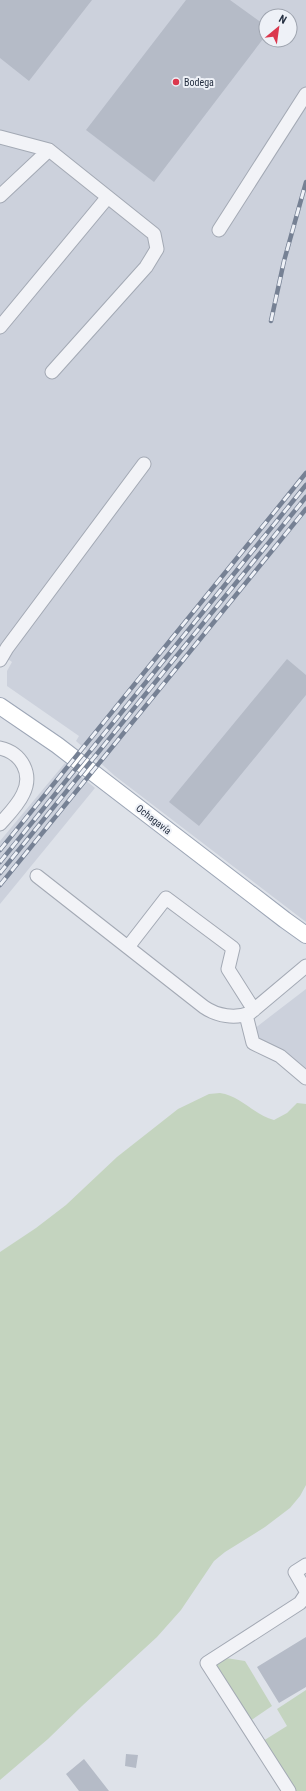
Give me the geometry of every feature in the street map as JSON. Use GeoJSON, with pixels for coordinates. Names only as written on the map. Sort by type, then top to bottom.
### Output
{"type":"FeatureCollection","features":[{"type":"Feature","properties":{"kind":"main road","name":"Ochagavía"},"geometry":{"type":"LineString","coordinates":[[0,706],[63,750],[306,935]]}},
{"type":"Feature","properties":{"kind":"street"},"geometry":{"type":"LineString","coordinates":[[219,230],[306,94]]}},
{"type":"Feature","properties":{"kind":"street"},"geometry":{"type":"LineString","coordinates":[[0,137],[49,150],[107,198],[154,234],[157,248],[146,267],[52,372]]}},
{"type":"Feature","properties":{"kind":"street"},"geometry":{"type":"LineString","coordinates":[[0,196],[49,150]]}},
{"type":"Feature","properties":{"kind":"street"},"geometry":{"type":"LineString","coordinates":[[0,327],[107,198]]}},
{"type":"Feature","properties":{"kind":"street"},"geometry":{"type":"LineString","coordinates":[[0,660],[7,648],[144,464]]}},
{"type":"Feature","properties":{"kind":"street"},"geometry":{"type":"LineString","coordinates":[[0,748],[8,751],[20,759],[25,765],[27,780],[23,795],[0,824]]}},
{"type":"Feature","properties":{"kind":"street"},"geometry":{"type":"LineString","coordinates":[[37,876],[209,1010],[227,1016],[250,1012],[306,966]]}},
{"type":"Feature","properties":{"kind":"street"},"geometry":{"type":"LineString","coordinates":[[128,947],[166,898],[232,948],[228,969],[250,1012],[253,1043],[280,1056],[306,1078]]}},
{"type":"Feature","properties":{"kind":"street"},"geometry":{"type":"LineString","coordinates":[[306,1565],[295,1572],[306,1590]]}},
{"type":"Feature","properties":{"kind":"street"},"geometry":{"type":"LineString","coordinates":[[289,1791],[207,1663],[300,1603],[306,1594]]}},
{"type":"Feature","properties":{"kind":"shaded area"},"geometry":{"type":"Polygon","coordinates":[[[0,0],[306,0],[306,922],[115,776],[76,741],[79,736],[7,686],[7,671],[12,662],[0,653],[0,0]]]}},
{"type":"Feature","properties":{"kind":"shaded area"},"geometry":{"type":"Polygon","coordinates":[[[65,763],[95,788],[0,904],[0,841],[65,763]]]}},
{"type":"Feature","properties":{"kind":"shaded area"},"geometry":{"type":"Polygon","coordinates":[[[306,989],[306,1079],[250,1032],[306,989]]]}},
{"type":"Feature","properties":{"kind":"green space"},"geometry":{"type":"Polygon","coordinates":[[[220,1093],[234,1098],[267,1118],[274,1120],[287,1113],[297,1103],[306,1104],[306,1485],[300,1496],[290,1508],[265,1527],[225,1552],[214,1561],[181,1610],[157,1637],[48,1739],[0,1780],[0,1252],[36,1228],[66,1205],[117,1157],[178,1109],[209,1094],[220,1093]]]}},
{"type":"Feature","properties":{"kind":"green space"},"geometry":{"type":"Polygon","coordinates":[[[226,1658],[245,1661],[272,1706],[250,1721],[214,1663],[226,1658]]]}},
{"type":"Feature","properties":{"kind":"green space"},"geometry":{"type":"Polygon","coordinates":[[[306,1690],[306,1791],[295,1791],[263,1741],[287,1726],[277,1709],[306,1690]]]}},
{"type":"Feature","properties":{"kind":"building"},"geometry":{"type":"Polygon","coordinates":[[[0,0],[92,0],[29,81],[0,58],[0,0]]]}},
{"type":"Feature","properties":{"kind":"building","name":"Bodega"},"geometry":{"type":"Polygon","coordinates":[[[186,0],[230,0],[258,20],[258,46],[154,182],[86,130],[186,0]]]}},
{"type":"Feature","properties":{"kind":"building"},"geometry":{"type":"Polygon","coordinates":[[[287,659],[306,675],[306,695],[199,826],[169,802],[287,659]]]}},
{"type":"Feature","properties":{"kind":"building"},"geometry":{"type":"Polygon","coordinates":[[[306,1637],[306,1687],[279,1703],[257,1667],[306,1637]]]}},
{"type":"Feature","properties":{"kind":"building"},"geometry":{"type":"Polygon","coordinates":[[[126,1754],[138,1755],[136,1768],[125,1766],[126,1754]]]}},
{"type":"Feature","properties":{"kind":"building"},"geometry":{"type":"Polygon","coordinates":[[[84,1759],[109,1791],[79,1791],[66,1774],[84,1759]]]}},
{"type":"Feature","properties":{"kind":"railway"},"geometry":{"type":"LineString","coordinates":[[271,321],[284,261],[306,182]]}},
{"type":"Feature","properties":{"kind":"railway"},"geometry":{"type":"LineString","coordinates":[[0,850],[306,473]]}},
{"type":"Feature","properties":{"kind":"railway"},"geometry":{"type":"LineString","coordinates":[[0,862],[306,485]]}},
{"type":"Feature","properties":{"kind":"railway"},"geometry":{"type":"LineString","coordinates":[[0,873],[306,497]]}},
{"type":"Feature","properties":{"kind":"railway"},"geometry":{"type":"LineString","coordinates":[[0,885],[306,509]]}},
{"type":"Feature","properties":{"kind":"place","name":"Bodega"},"geometry":{"type":"Point","coordinates":[176,82]}}]}
